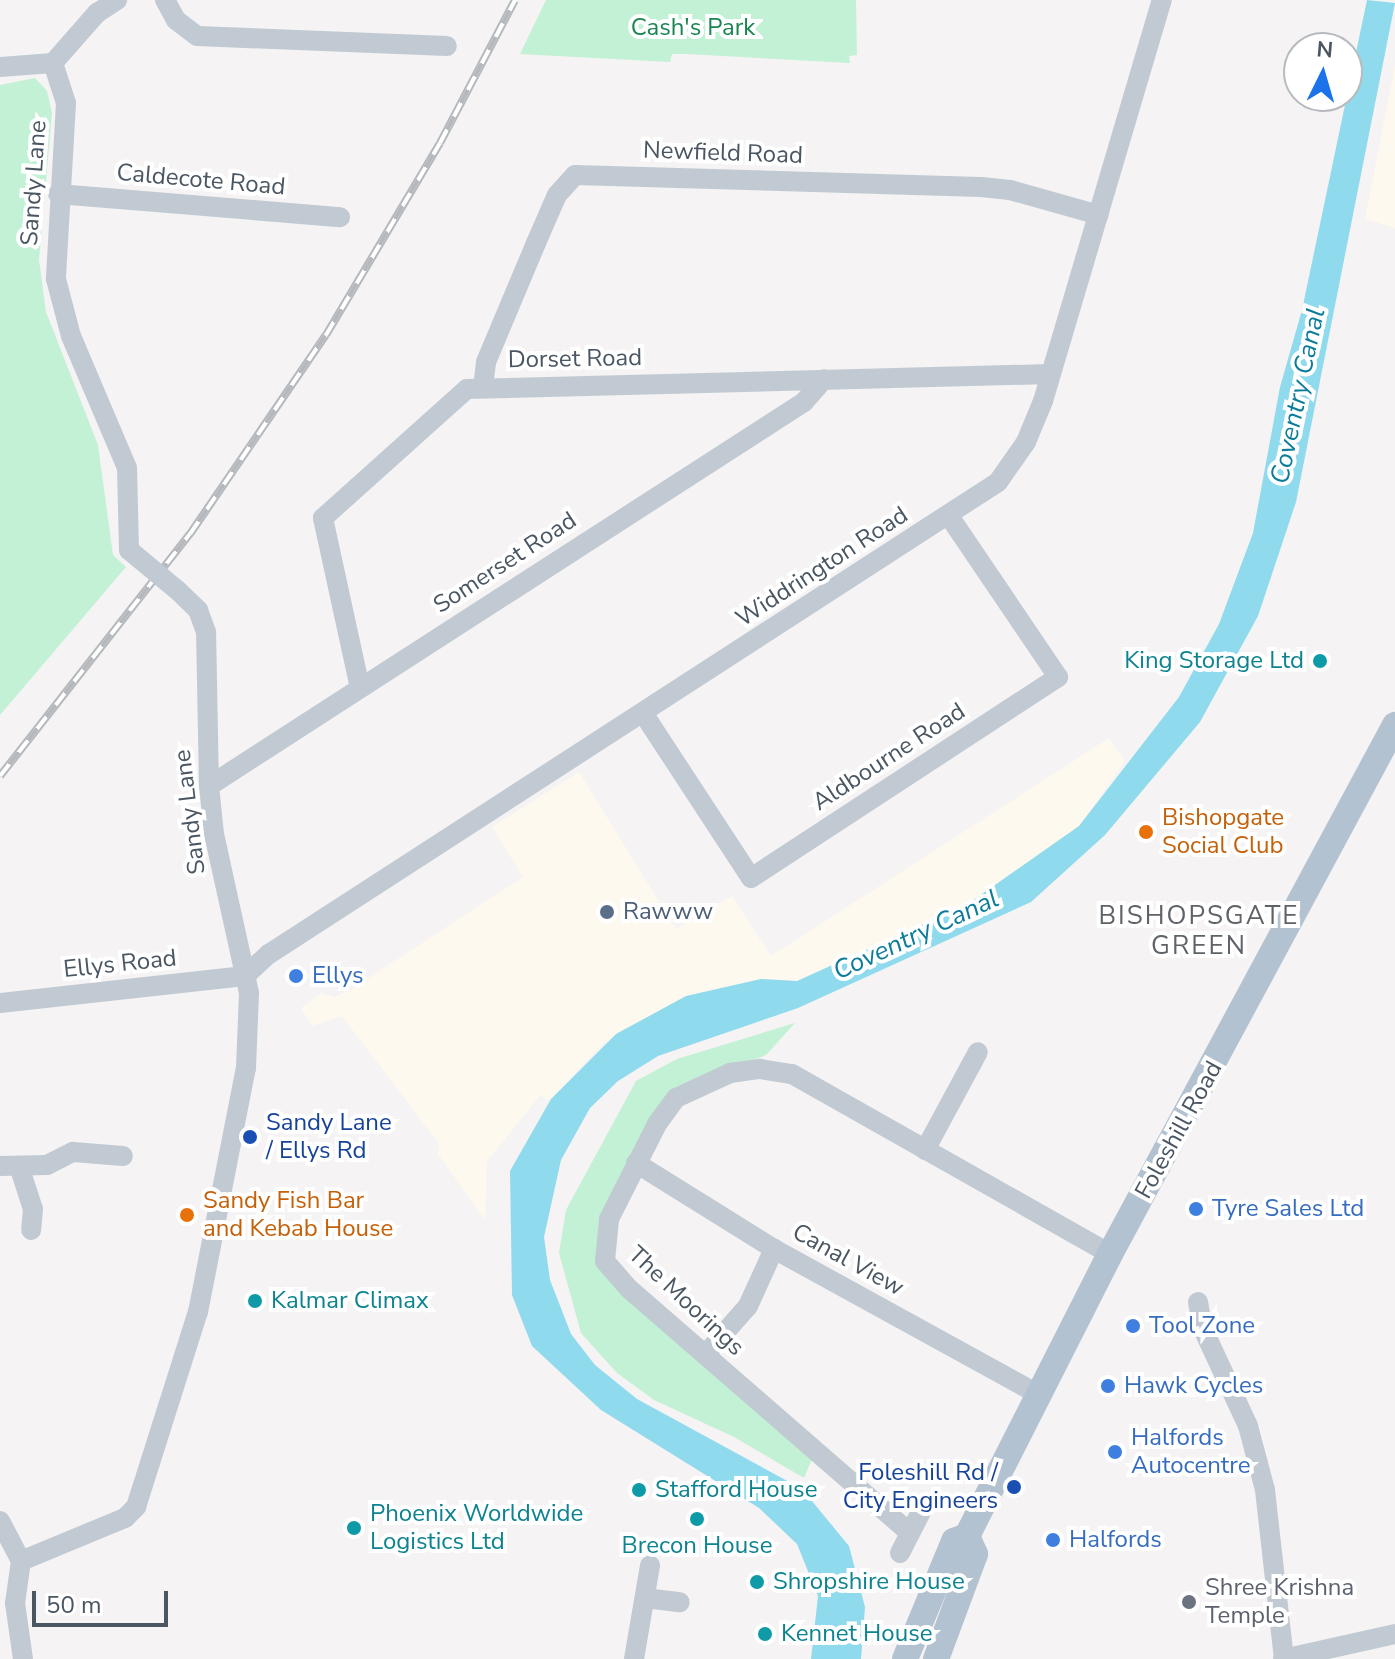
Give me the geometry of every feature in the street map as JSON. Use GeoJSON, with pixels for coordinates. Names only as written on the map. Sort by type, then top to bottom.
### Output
{"type":"FeatureCollection","features":[{"type":"Feature","properties":{"kind":"main road","name":"Foleshill Road"},"geometry":{"type":"LineString","coordinates":[[905,1659],[954,1541],[967,1536],[1110,1254],[1393,732]]}},
{"type":"Feature","properties":{"kind":"main road","name":"Foleshill Road"},"geometry":{"type":"LineString","coordinates":[[936,1659],[975,1554],[967,1536]]}},
{"type":"Feature","properties":{"kind":"street"},"geometry":{"type":"LineString","coordinates":[[0,67],[53,63],[97,13],[117,0]]}},
{"type":"Feature","properties":{"kind":"street"},"geometry":{"type":"LineString","coordinates":[[165,0],[176,20],[197,36],[447,46]]}},
{"type":"Feature","properties":{"kind":"street","name":"Widdrington Road"},"geometry":{"type":"LineString","coordinates":[[245,976],[269,954],[949,516],[1006,473],[1036,422],[1162,0]]}},
{"type":"Feature","properties":{"kind":"street","name":"Sandy Lane"},"geometry":{"type":"LineString","coordinates":[[21,1561],[125,1518],[146,1484],[210,1261],[246,1065],[245,976],[214,834],[209,786],[206,632],[198,610],[129,550],[127,468],[71,336],[56,279],[58,194],[66,103],[53,63]]}},
{"type":"Feature","properties":{"kind":"street","name":"Newfield Road"},"geometry":{"type":"LineString","coordinates":[[483,387],[486,362],[542,231],[565,182],[575,175],[981,187],[1099,215]]}},
{"type":"Feature","properties":{"kind":"street","name":"Caldecote Road"},"geometry":{"type":"LineString","coordinates":[[58,194],[340,217]]}},
{"type":"Feature","properties":{"kind":"street","name":"Dorset Road"},"geometry":{"type":"LineString","coordinates":[[360,688],[323,518],[467,389],[1051,374]]}},
{"type":"Feature","properties":{"kind":"street","name":"Somerset Road"},"geometry":{"type":"LineString","coordinates":[[209,786],[804,402],[824,379]]}},
{"type":"Feature","properties":{"kind":"street","name":"Aldbourne Road"},"geometry":{"type":"LineString","coordinates":[[643,713],[751,878],[1058,677],[949,516]]}},
{"type":"Feature","properties":{"kind":"street","name":"Ellys Road"},"geometry":{"type":"LineString","coordinates":[[0,1003],[245,976]]}},
{"type":"Feature","properties":{"kind":"street"},"geometry":{"type":"LineString","coordinates":[[925,1150],[978,1052]]}},
{"type":"Feature","properties":{"kind":"street","name":"The Moorings"},"geometry":{"type":"LineString","coordinates":[[910,1533],[630,1290],[605,1261],[605,1232],[636,1163],[676,1098],[730,1073],[760,1069],[792,1074],[1110,1254]]}},
{"type":"Feature","properties":{"kind":"street"},"geometry":{"type":"LineString","coordinates":[[31,1230],[33,1209],[10,1166],[47,1165],[73,1152],[123,1156]]}},
{"type":"Feature","properties":{"kind":"street","name":"Canal View"},"geometry":{"type":"LineString","coordinates":[[636,1163],[774,1249],[1038,1394]]}},
{"type":"Feature","properties":{"kind":"street"},"geometry":{"type":"LineString","coordinates":[[705,1355],[748,1306],[774,1249]]}},
{"type":"Feature","properties":{"kind":"street"},"geometry":{"type":"LineString","coordinates":[[1198,1302],[1203,1329],[1248,1426],[1265,1490],[1283,1659],[1395,1634]]}},
{"type":"Feature","properties":{"kind":"street"},"geometry":{"type":"LineString","coordinates":[[900,1553],[922,1510]]}},
{"type":"Feature","properties":{"kind":"street"},"geometry":{"type":"LineString","coordinates":[[0,1521],[21,1561],[15,1603],[23,1659]]}},
{"type":"Feature","properties":{"kind":"street"},"geometry":{"type":"LineString","coordinates":[[634,1659],[650,1565]]}},
{"type":"Feature","properties":{"kind":"street"},"geometry":{"type":"LineString","coordinates":[[645,1598],[680,1602]]}},
{"type":"Feature","properties":{"kind":"shaded area"},"geometry":{"type":"Polygon","coordinates":[[[1395,65],[1395,228],[1365,219],[1395,65]]]}},
{"type":"Feature","properties":{"kind":"shaded area"},"geometry":{"type":"Polygon","coordinates":[[[1109,738],[1125,761],[1079,826],[968,904],[796,981],[761,979],[686,996],[604,1043],[550,1100],[540,1096],[487,1161],[485,1220],[438,1154],[439,1144],[342,1016],[312,1026],[301,1008],[321,993],[335,997],[350,990],[523,877],[492,827],[579,772],[676,929],[732,896],[771,956],[1109,738]]]}},
{"type":"Feature","properties":{"kind":"green space","name":"Cash's Park"},"geometry":{"type":"Polygon","coordinates":[[[546,0],[856,0],[857,55],[849,56],[850,63],[686,54],[672,54],[670,62],[520,54],[546,0]]]}},
{"type":"Feature","properties":{"kind":"green space"},"geometry":{"type":"Polygon","coordinates":[[[35,78],[47,91],[52,113],[39,260],[46,312],[98,445],[113,555],[126,567],[0,715],[0,85],[35,78]]]}},
{"type":"Feature","properties":{"kind":"green space"},"geometry":{"type":"Polygon","coordinates":[[[795,1023],[766,1055],[676,1091],[598,1225],[599,1261],[812,1459],[804,1478],[734,1437],[654,1400],[617,1373],[581,1333],[559,1253],[566,1210],[636,1081],[677,1059],[795,1023]]]}},
{"type":"Feature","properties":{"kind":"water","name":"Coventry Canal"},"geometry":{"type":"Polygon","coordinates":[[[1367,0],[1395,3],[1296,502],[1258,616],[1200,722],[1105,835],[1031,902],[798,1008],[658,1056],[618,1081],[590,1108],[561,1160],[544,1237],[550,1280],[571,1334],[595,1365],[637,1399],[802,1489],[849,1546],[865,1607],[861,1659],[811,1659],[818,1596],[797,1544],[759,1508],[601,1410],[532,1346],[512,1295],[510,1171],[551,1099],[616,1034],[686,996],[761,979],[797,981],[968,904],[1079,826],[1179,697],[1219,624],[1253,533],[1280,387],[1302,310],[1344,112],[1363,112],[1363,32],[1360,32],[1367,0]]]}},
{"type":"Feature","properties":{"kind":"railway"},"geometry":{"type":"LineString","coordinates":[[0,776],[190,534],[326,335],[440,143],[515,0]]}},
{"type":"Feature","properties":{"kind":"place","name":"King Storage Ltd"},"geometry":{"type":"Point","coordinates":[1320,661]}},
{"type":"Feature","properties":{"kind":"place","name":"Bishopgate Social Club"},"geometry":{"type":"Point","coordinates":[1146,832]}},
{"type":"Feature","properties":{"kind":"place","name":"Rawww"},"geometry":{"type":"Point","coordinates":[607,912]}},
{"type":"Feature","properties":{"kind":"place","name":"Ellys"},"geometry":{"type":"Point","coordinates":[296,976]}},
{"type":"Feature","properties":{"kind":"place","name":"Sandy Lane / Ellys Rd"},"geometry":{"type":"Point","coordinates":[250,1137]}},
{"type":"Feature","properties":{"kind":"place","name":"Tyre Sales Ltd"},"geometry":{"type":"Point","coordinates":[1196,1209]}},
{"type":"Feature","properties":{"kind":"place","name":"Sandy Fish Bar and Kebab House"},"geometry":{"type":"Point","coordinates":[187,1215]}},
{"type":"Feature","properties":{"kind":"place","name":"Kalmar Climax"},"geometry":{"type":"Point","coordinates":[255,1301]}},
{"type":"Feature","properties":{"kind":"place","name":"Tool Zone"},"geometry":{"type":"Point","coordinates":[1133,1326]}},
{"type":"Feature","properties":{"kind":"place","name":"Hawk Cycles"},"geometry":{"type":"Point","coordinates":[1108,1386]}},
{"type":"Feature","properties":{"kind":"place","name":"Halfords Autocentre"},"geometry":{"type":"Point","coordinates":[1115,1452]}},
{"type":"Feature","properties":{"kind":"place","name":"Foleshill Rd / City Engineers"},"geometry":{"type":"Point","coordinates":[1014,1487]}},
{"type":"Feature","properties":{"kind":"place","name":"Stafford House"},"geometry":{"type":"Point","coordinates":[639,1490]}},
{"type":"Feature","properties":{"kind":"place","name":"Brecon House"},"geometry":{"type":"Point","coordinates":[697,1519]}},
{"type":"Feature","properties":{"kind":"place","name":"Phoenix Worldwide Logistics Ltd"},"geometry":{"type":"Point","coordinates":[354,1528]}},
{"type":"Feature","properties":{"kind":"place","name":"Halfords"},"geometry":{"type":"Point","coordinates":[1053,1540]}},
{"type":"Feature","properties":{"kind":"place","name":"Shropshire House"},"geometry":{"type":"Point","coordinates":[757,1582]}},
{"type":"Feature","properties":{"kind":"place","name":"Shree Krishna Temple"},"geometry":{"type":"Point","coordinates":[1189,1602]}},
{"type":"Feature","properties":{"kind":"place","name":"Kennet House"},"geometry":{"type":"Point","coordinates":[765,1634]}},
{"type":"Feature","properties":{"kind":"district","name":"BISHOPSGATE GREEN"},"geometry":{"type":"Point","coordinates":[1199,931]}}]}
